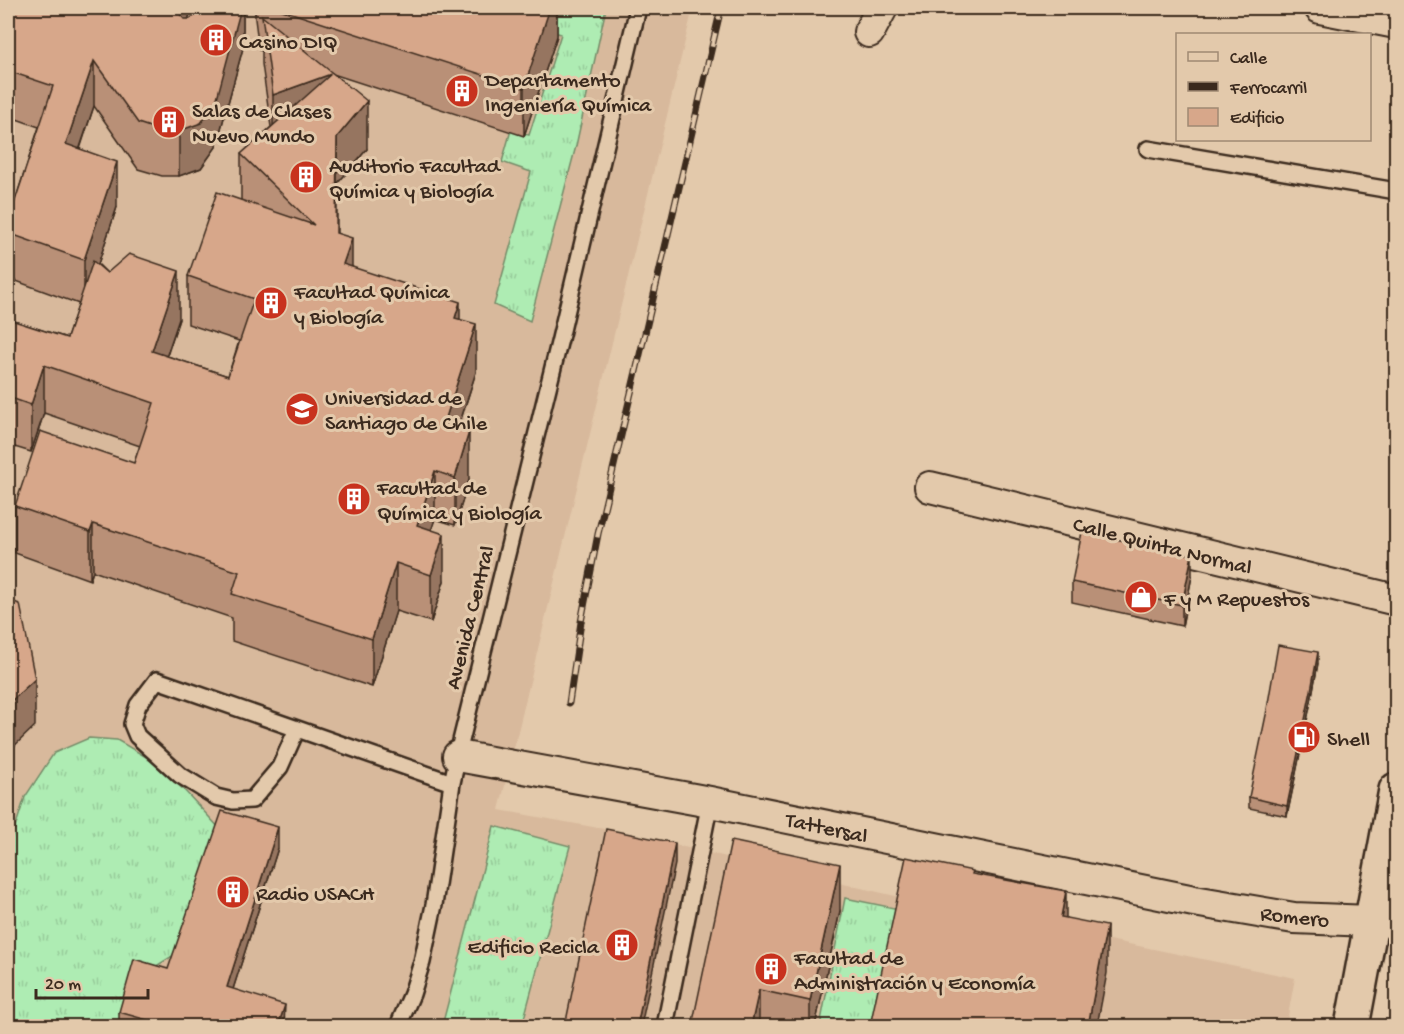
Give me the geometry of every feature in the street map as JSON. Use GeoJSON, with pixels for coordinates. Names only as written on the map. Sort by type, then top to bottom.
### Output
{"type":"FeatureCollection","features":[{"type":"Feature","properties":{"kind":"main road"},"geometry":{"type":"LineString","coordinates":[[1352,1026],[1384,921],[1396,790]]}},
{"type":"Feature","properties":{"kind":"street"},"geometry":{"type":"LineString","coordinates":[[1320,8],[1396,22]]}},
{"type":"Feature","properties":{"kind":"street","name":"Calle Quinta Normal"},"geometry":{"type":"LineString","coordinates":[[930,487],[1396,600]]}},
{"type":"Feature","properties":{"kind":"street","name":"Tattersal"},"geometry":{"type":"LineString","coordinates":[[455,770],[710,802],[1194,901]]}},
{"type":"Feature","properties":{"kind":"street","name":"Romero"},"geometry":{"type":"LineString","coordinates":[[1194,901],[1294,918],[1384,921]]}},
{"type":"Feature","properties":{"kind":"lane","name":"Avenida Central"},"geometry":{"type":"LineString","coordinates":[[399,1026],[422,962],[432,916],[455,770],[638,8]]}},
{"type":"Feature","properties":{"kind":"lane"},"geometry":{"type":"LineString","coordinates":[[1148,149],[1396,190]]}},
{"type":"Feature","properties":{"kind":"lane"},"geometry":{"type":"LineString","coordinates":[[297,729],[280,767],[252,800],[233,801],[216,797],[180,775],[138,736],[132,724],[138,705],[157,680],[297,729],[455,770]]}},
{"type":"Feature","properties":{"kind":"lane"},"geometry":{"type":"LineString","coordinates":[[665,1026],[710,802]]}},
{"type":"Feature","properties":{"kind":"shaded area","name":"Universidad de Santiago de Chile"},"geometry":{"type":"Polygon","coordinates":[[[8,8],[693,8],[499,810],[615,831],[904,898],[1295,978],[1286,1026],[8,1026],[8,8]]]}},
{"type":"Feature","properties":{"kind":"green space"},"geometry":{"type":"Polygon","coordinates":[[[555,8],[606,8],[576,146],[530,321],[494,305],[531,172],[502,162],[511,130],[529,135],[561,34],[548,30],[555,8]]]}},
{"type":"Feature","properties":{"kind":"green space"},"geometry":{"type":"Polygon","coordinates":[[[89,738],[117,740],[148,758],[184,790],[222,831],[182,950],[134,980],[120,1026],[8,1026],[8,849],[25,797],[54,753],[89,738]]]}},
{"type":"Feature","properties":{"kind":"green space"},"geometry":{"type":"Polygon","coordinates":[[[494,826],[570,846],[522,1026],[442,1026],[494,826]]]}},
{"type":"Feature","properties":{"kind":"green space"},"geometry":{"type":"Polygon","coordinates":[[[845,898],[899,909],[875,1026],[820,1026],[845,898]]]}},
{"type":"Feature","properties":{"kind":"building"},"geometry":{"type":"Polygon","coordinates":[[[8,8],[178,8],[178,12],[184,19],[190,19],[198,8],[241,8],[216,102],[201,123],[179,131],[162,131],[138,123],[94,61],[66,144],[117,162],[84,260],[8,233],[8,222],[53,86],[8,71],[8,8]]]}},
{"type":"Feature","properties":{"kind":"building"},"geometry":{"type":"Polygon","coordinates":[[[276,8],[550,8],[524,88],[276,8]]]}},
{"type":"Feature","properties":{"kind":"building"},"geometry":{"type":"Polygon","coordinates":[[[262,16],[367,101],[337,137],[336,233],[352,238],[343,264],[460,302],[455,318],[476,324],[444,424],[469,432],[455,478],[435,471],[417,525],[444,534],[431,575],[396,563],[372,639],[232,594],[239,572],[93,524],[90,532],[15,506],[40,431],[134,463],[154,403],[44,365],[31,405],[8,397],[8,319],[67,338],[93,261],[107,273],[129,254],[179,271],[152,351],[228,376],[254,299],[188,276],[217,192],[314,225],[241,154],[331,74],[273,95],[262,16]]]}},
{"type":"Feature","properties":{"kind":"building"},"geometry":{"type":"Polygon","coordinates":[[[1082,532],[1192,555],[1182,605],[1072,582],[1082,532]]]}},
{"type":"Feature","properties":{"kind":"building"},"geometry":{"type":"Polygon","coordinates":[[[8,600],[20,604],[35,679],[8,704],[8,600]]]}},
{"type":"Feature","properties":{"kind":"building"},"geometry":{"type":"Polygon","coordinates":[[[1278,645],[1318,652],[1287,806],[1249,797],[1278,645]]]}},
{"type":"Feature","properties":{"kind":"building"},"geometry":{"type":"Polygon","coordinates":[[[222,811],[278,827],[227,987],[285,1005],[278,1026],[168,1026],[119,1012],[134,959],[168,969],[222,811]]]}},
{"type":"Feature","properties":{"kind":"building","name":"Edificio Recicla"},"geometry":{"type":"Polygon","coordinates":[[[606,829],[675,843],[637,1026],[565,1026],[606,829]]]}},
{"type":"Feature","properties":{"kind":"building","name":"Facultad de Administración y Economía"},"geometry":{"type":"Polygon","coordinates":[[[731,841],[840,864],[810,1001],[759,990],[751,1026],[692,1026],[731,841]]]}},
{"type":"Feature","properties":{"kind":"building"},"geometry":{"type":"Polygon","coordinates":[[[906,857],[973,871],[972,874],[1066,891],[1061,917],[1107,926],[1088,1026],[870,1026],[906,857]]]}},
{"type":"Feature","properties":{"kind":"railway"},"geometry":{"type":"LineString","coordinates":[[569,703],[581,622],[598,534],[721,8]]}},
{"type":"Feature","properties":{"kind":"place","name":"Casino DIQ"},"geometry":{"type":"Point","coordinates":[216,40]}},
{"type":"Feature","properties":{"kind":"place","name":"Departamento Ingeniería Química"},"geometry":{"type":"Point","coordinates":[462,91]}},
{"type":"Feature","properties":{"kind":"place","name":"Salas de Clases Nuevo Mundo"},"geometry":{"type":"Point","coordinates":[169,122]}},
{"type":"Feature","properties":{"kind":"place","name":"Auditorio Facultad Química y Biología"},"geometry":{"type":"Point","coordinates":[306,177]}},
{"type":"Feature","properties":{"kind":"place","name":"Facultad Química y Biología"},"geometry":{"type":"Point","coordinates":[271,303]}},
{"type":"Feature","properties":{"kind":"place","name":"Universidad de Santiago de Chile"},"geometry":{"type":"Point","coordinates":[302,409]}},
{"type":"Feature","properties":{"kind":"place","name":"Facultad de Química y Biología"},"geometry":{"type":"Point","coordinates":[354,499]}},
{"type":"Feature","properties":{"kind":"place","name":"F y M Repuestos"},"geometry":{"type":"Point","coordinates":[1141,597]}},
{"type":"Feature","properties":{"kind":"place","name":"Shell"},"geometry":{"type":"Point","coordinates":[1304,737]}},
{"type":"Feature","properties":{"kind":"place","name":"Radio USACH"},"geometry":{"type":"Point","coordinates":[233,892]}},
{"type":"Feature","properties":{"kind":"place","name":"Edificio Recicla"},"geometry":{"type":"Point","coordinates":[622,945]}},
{"type":"Feature","properties":{"kind":"place","name":"Facultad de Administración y Economía"},"geometry":{"type":"Point","coordinates":[771,969]}}]}
